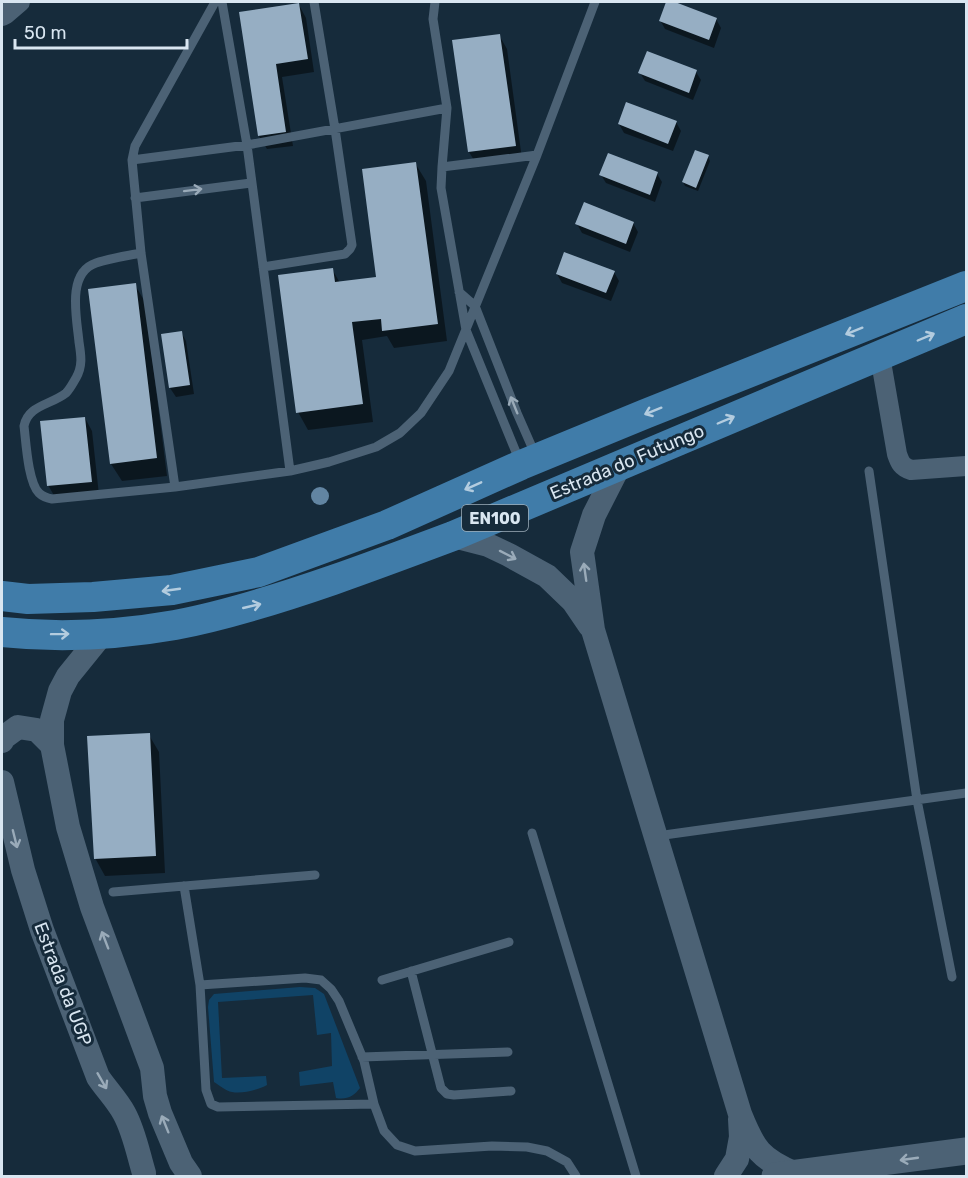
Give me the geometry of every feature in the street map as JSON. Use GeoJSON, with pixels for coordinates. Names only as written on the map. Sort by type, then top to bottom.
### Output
{"type":"FeatureCollection","features":[{"type":"Feature","properties":{"kind":"main road","name":"Estrada do Futungo"},"geometry":{"type":"LineString","coordinates":[[2,596],[39,599],[172,590],[259,572],[387,525],[645,414],[966,286]]}},
{"type":"Feature","properties":{"kind":"main road","name":"Estrada do Futungo"},"geometry":{"type":"LineString","coordinates":[[2,632],[30,635],[102,634],[175,625],[269,602],[453,536],[966,319]]}},
{"type":"Feature","properties":{"kind":"main road"},"geometry":{"type":"LineString","coordinates":[[786,1175],[966,1151]]}},
{"type":"Feature","properties":{"kind":"street"},"geometry":{"type":"LineString","coordinates":[[2,16],[20,2]]}},
{"type":"Feature","properties":{"kind":"street"},"geometry":{"type":"LineString","coordinates":[[880,356],[897,454],[904,468],[911,470],[966,466]]}},
{"type":"Feature","properties":{"kind":"street"},"geometry":{"type":"LineString","coordinates":[[619,466],[594,515],[582,552],[593,630],[740,1114],[749,1137],[763,1156],[778,1166],[786,1175]]}},
{"type":"Feature","properties":{"kind":"street"},"geometry":{"type":"LineString","coordinates":[[453,536],[488,545],[548,576],[573,601],[593,630]]}},
{"type":"Feature","properties":{"kind":"street"},"geometry":{"type":"LineString","coordinates":[[102,634],[68,676],[60,691],[52,720],[52,745],[68,827],[92,907],[152,1068],[155,1096],[160,1113],[181,1163],[190,1176]]}},
{"type":"Feature","properties":{"kind":"street"},"geometry":{"type":"LineString","coordinates":[[2,741],[18,728],[37,730],[52,745]]}},
{"type":"Feature","properties":{"kind":"street","name":"Estrada da UGP"},"geometry":{"type":"LineString","coordinates":[[2,782],[23,870],[42,930],[98,1077],[123,1110],[129,1124],[144,1176]]}},
{"type":"Feature","properties":{"kind":"street"},"geometry":{"type":"LineString","coordinates":[[726,1176],[737,1159],[741,1137],[740,1114]]}},
{"type":"Feature","properties":{"kind":"lane"},"geometry":{"type":"LineString","coordinates":[[175,487],[141,253],[132,160],[135,146],[215,2]]}},
{"type":"Feature","properties":{"kind":"lane"},"geometry":{"type":"LineString","coordinates":[[222,2],[247,144],[290,471]]}},
{"type":"Feature","properties":{"kind":"lane"},"geometry":{"type":"LineString","coordinates":[[263,267],[345,255],[352,245],[314,2]]}},
{"type":"Feature","properties":{"kind":"lane"},"geometry":{"type":"LineString","coordinates":[[435,2],[433,19],[447,108],[441,188],[466,330],[529,462]]}},
{"type":"Feature","properties":{"kind":"lane"},"geometry":{"type":"LineString","coordinates":[[141,253],[94,263],[82,272],[75,295],[81,363],[78,375],[65,394],[34,410],[26,418],[24,426],[32,480],[37,491],[45,498],[175,487],[290,471],[329,462],[376,447],[400,433],[421,413],[449,371],[537,155],[595,2]]}},
{"type":"Feature","properties":{"kind":"lane"},"geometry":{"type":"LineString","coordinates":[[132,160],[247,144],[447,108]]}},
{"type":"Feature","properties":{"kind":"lane"},"geometry":{"type":"LineString","coordinates":[[442,167],[537,155]]}},
{"type":"Feature","properties":{"kind":"lane"},"geometry":{"type":"LineString","coordinates":[[135,198],[251,183]]}},
{"type":"Feature","properties":{"kind":"lane"},"geometry":{"type":"LineString","coordinates":[[459,292],[475,306],[517,413],[529,462]]}},
{"type":"Feature","properties":{"kind":"lane"},"geometry":{"type":"LineString","coordinates":[[869,471],[917,800],[952,977]]}},
{"type":"Feature","properties":{"kind":"lane"},"geometry":{"type":"LineString","coordinates":[[656,837],[966,793]]}},
{"type":"Feature","properties":{"kind":"lane"},"geometry":{"type":"LineString","coordinates":[[532,833],[636,1176]]}},
{"type":"Feature","properties":{"kind":"lane"},"geometry":{"type":"LineString","coordinates":[[113,892],[315,875]]}},
{"type":"Feature","properties":{"kind":"lane"},"geometry":{"type":"LineString","coordinates":[[184,886],[200,985],[206,1090],[211,1104],[218,1107],[374,1104]]}},
{"type":"Feature","properties":{"kind":"lane"},"geometry":{"type":"LineString","coordinates":[[382,980],[509,942]]}},
{"type":"Feature","properties":{"kind":"lane"},"geometry":{"type":"LineString","coordinates":[[411,971],[441,1088],[447,1094],[454,1095],[511,1091]]}},
{"type":"Feature","properties":{"kind":"lane"},"geometry":{"type":"LineString","coordinates":[[200,985],[305,978],[321,980],[339,1001],[362,1058],[384,1131],[397,1145],[415,1151],[492,1146],[527,1147],[547,1151],[567,1162],[576,1176]]}},
{"type":"Feature","properties":{"kind":"lane"},"geometry":{"type":"LineString","coordinates":[[362,1058],[508,1052]]}},
{"type":"Feature","properties":{"kind":"shaded area"},"geometry":{"type":"Polygon","coordinates":[[[300,987],[315,988],[324,994],[360,1088],[358,1091],[350,1097],[336,1098],[333,1082],[300,1086],[299,1072],[332,1066],[331,1033],[317,1035],[313,995],[218,1002],[222,1078],[266,1076],[267,1085],[250,1091],[232,1092],[214,1082],[208,1007],[209,1000],[214,994],[300,987]]]}},
{"type":"Feature","properties":{"kind":"building"},"geometry":{"type":"Polygon","coordinates":[[[666,2],[675,2],[717,18],[709,40],[659,21],[666,2]]]}},
{"type":"Feature","properties":{"kind":"building"},"geometry":{"type":"Polygon","coordinates":[[[299,3],[308,59],[276,64],[286,132],[258,136],[239,12],[299,3]]]}},
{"type":"Feature","properties":{"kind":"building"},"geometry":{"type":"Polygon","coordinates":[[[500,34],[516,146],[468,152],[452,40],[500,34]]]}},
{"type":"Feature","properties":{"kind":"building"},"geometry":{"type":"Polygon","coordinates":[[[647,51],[697,70],[689,93],[638,73],[647,51]]]}},
{"type":"Feature","properties":{"kind":"building"},"geometry":{"type":"Polygon","coordinates":[[[626,102],[677,121],[668,144],[618,124],[626,102]]]}},
{"type":"Feature","properties":{"kind":"building"},"geometry":{"type":"Polygon","coordinates":[[[695,150],[709,155],[696,188],[682,182],[695,150]]]}},
{"type":"Feature","properties":{"kind":"building"},"geometry":{"type":"Polygon","coordinates":[[[608,153],[658,172],[650,195],[599,175],[608,153]]]}},
{"type":"Feature","properties":{"kind":"building"},"geometry":{"type":"Polygon","coordinates":[[[416,162],[438,324],[382,331],[381,319],[352,322],[363,404],[296,413],[278,275],[333,268],[335,282],[376,277],[362,169],[416,162]]]}},
{"type":"Feature","properties":{"kind":"building"},"geometry":{"type":"Polygon","coordinates":[[[584,202],[634,222],[626,244],[575,224],[584,202]]]}},
{"type":"Feature","properties":{"kind":"building"},"geometry":{"type":"Polygon","coordinates":[[[564,252],[615,271],[606,293],[556,274],[564,252]]]}},
{"type":"Feature","properties":{"kind":"building"},"geometry":{"type":"Polygon","coordinates":[[[136,283],[157,458],[110,464],[88,289],[136,283]]]}},
{"type":"Feature","properties":{"kind":"building"},"geometry":{"type":"Polygon","coordinates":[[[182,331],[190,385],[169,388],[161,334],[182,331]]]}},
{"type":"Feature","properties":{"kind":"building"},"geometry":{"type":"Polygon","coordinates":[[[85,417],[92,482],[47,486],[40,421],[85,417]]]}},
{"type":"Feature","properties":{"kind":"building"},"geometry":{"type":"Polygon","coordinates":[[[150,733],[156,856],[94,859],[87,736],[150,733]]]}}]}
